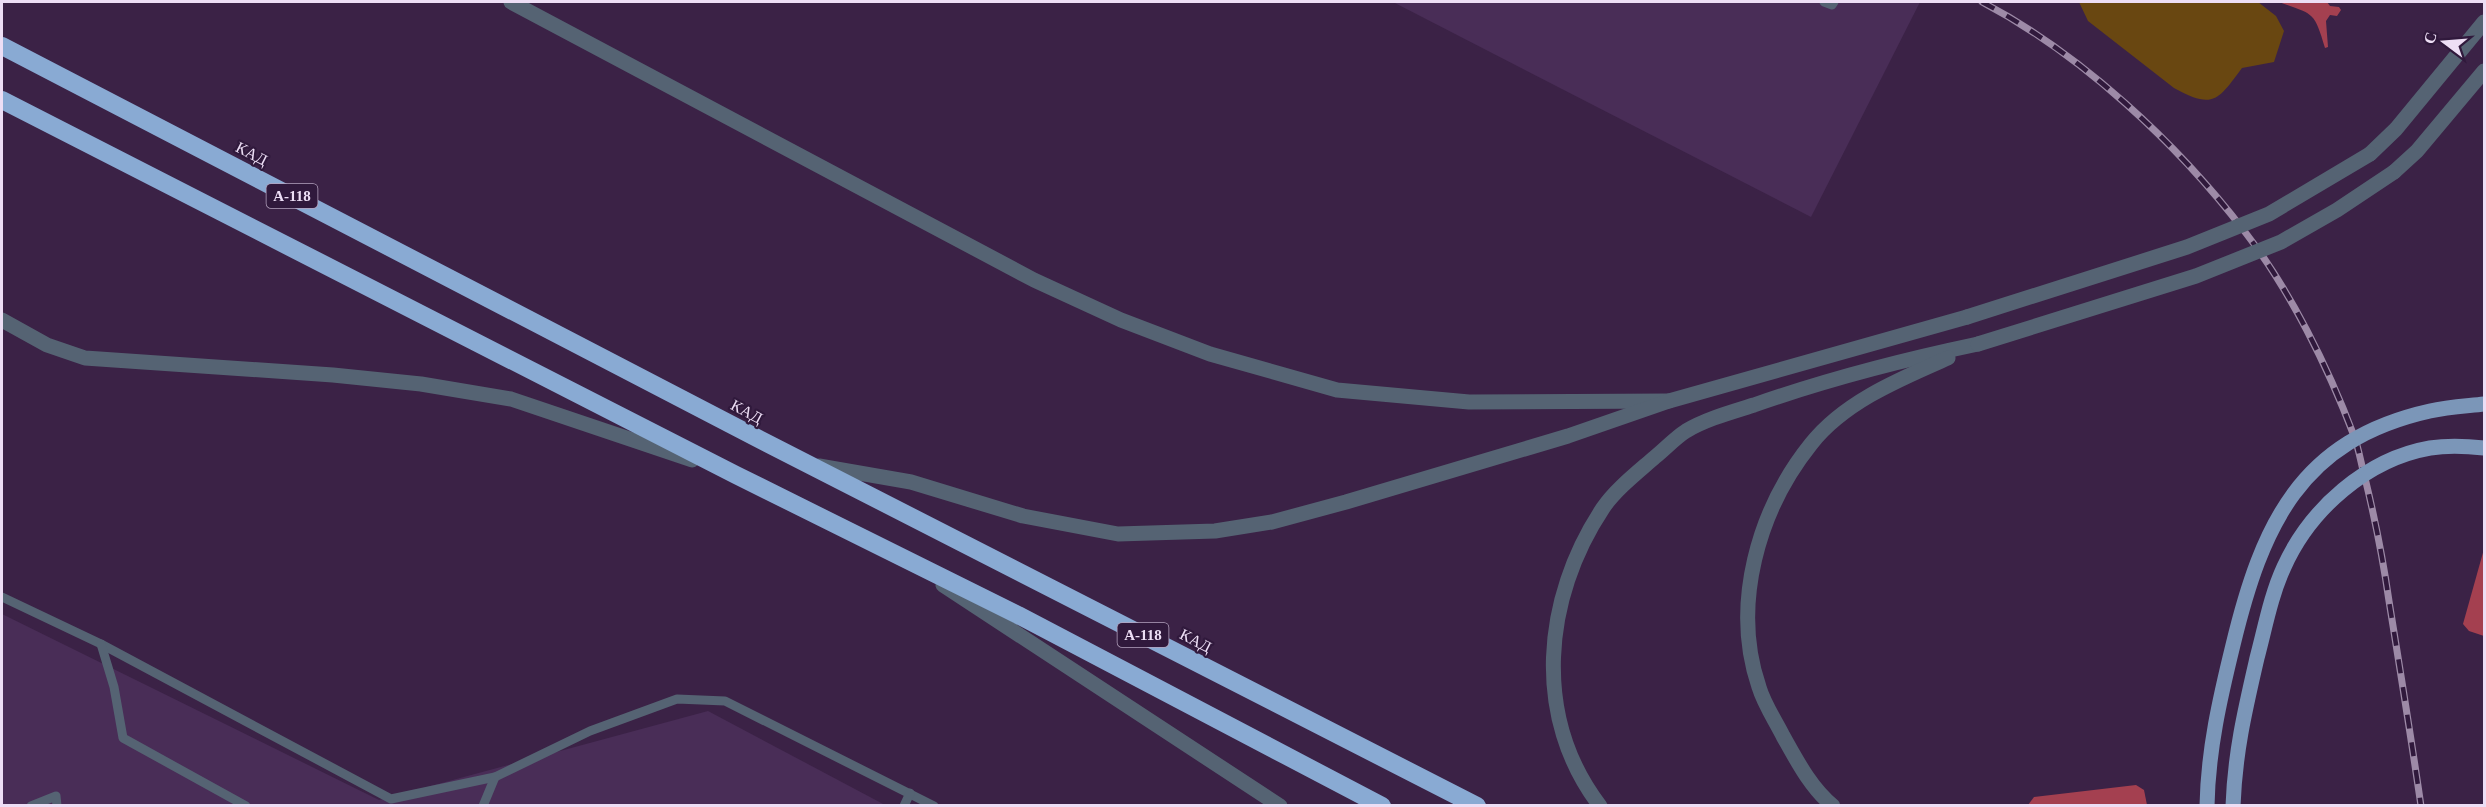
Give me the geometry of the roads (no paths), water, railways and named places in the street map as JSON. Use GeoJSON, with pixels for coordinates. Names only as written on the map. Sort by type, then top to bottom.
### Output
{"type":"FeatureCollection","features":[{"type":"Feature","properties":{"kind":"highway","name":"КАД"},"geometry":{"type":"LineString","coordinates":[[2,46],[810,465],[1477,806]]}},
{"type":"Feature","properties":{"kind":"highway","name":"А-118"},"geometry":{"type":"LineString","coordinates":[[2,100],[905,561],[1018,615],[1382,806]]}},
{"type":"Feature","properties":{"kind":"main road"},"geometry":{"type":"LineString","coordinates":[[2207,806],[2211,742],[2241,613],[2269,533],[2287,501],[2311,471],[2336,450],[2370,432],[2430,411],[2484,404]]}},
{"type":"Feature","properties":{"kind":"main road"},"geometry":{"type":"LineString","coordinates":[[2233,806],[2234,764],[2245,709],[2283,568],[2299,538],[2323,509],[2350,483],[2375,468],[2430,448],[2462,446],[2484,448]]}},
{"type":"Feature","properties":{"kind":"street"},"geometry":{"type":"LineString","coordinates":[[511,2],[1034,280],[1121,320],[1210,354],[1337,390],[1468,402],[1669,401]]}},
{"type":"Feature","properties":{"kind":"street"},"geometry":{"type":"LineString","coordinates":[[810,465],[911,482],[1023,516],[1118,534],[1215,531],[1272,522],[1568,436],[1669,401],[1967,317],[2187,247],[2269,214],[2370,153],[2396,129],[2484,22]]}},
{"type":"Feature","properties":{"kind":"street"},"geometry":{"type":"LineString","coordinates":[[1600,806],[1581,782],[1562,734],[1554,691],[1553,641],[1561,597],[1579,552],[1604,507],[1642,468],[1687,431],[1799,389],[1902,360],[1978,344],[2196,276],[2281,242],[2337,210],[2394,172],[2417,152],[2484,71]]}},
{"type":"Feature","properties":{"kind":"street"},"geometry":{"type":"LineString","coordinates":[[2,321],[47,345],[85,358],[333,375],[421,384],[511,399],[736,475]]}},
{"type":"Feature","properties":{"kind":"street"},"geometry":{"type":"LineString","coordinates":[[1833,806],[1801,769],[1759,688],[1749,638],[1750,589],[1759,537],[1780,488],[1812,443],[1842,413],[1906,376],[1978,344]]}},
{"type":"Feature","properties":{"kind":"street"},"geometry":{"type":"LineString","coordinates":[[905,561],[1280,806]]}},
{"type":"Feature","properties":{"kind":"lane"},"geometry":{"type":"LineString","coordinates":[[1824,2],[1832,5],[1834,2]]}},
{"type":"Feature","properties":{"kind":"lane"},"geometry":{"type":"LineString","coordinates":[[2,597],[101,644],[395,802],[495,777],[590,731],[677,699],[725,701],[934,806]]}},
{"type":"Feature","properties":{"kind":"lane"},"geometry":{"type":"LineString","coordinates":[[101,644],[114,687],[123,738],[246,806]]}},
{"type":"Feature","properties":{"kind":"lane"},"geometry":{"type":"LineString","coordinates":[[483,806],[495,777]]}},
{"type":"Feature","properties":{"kind":"lane"},"geometry":{"type":"LineString","coordinates":[[904,806],[910,793]]}},
{"type":"Feature","properties":{"kind":"lane"},"geometry":{"type":"LineString","coordinates":[[31,806],[56,796],[57,806]]}},
{"type":"Feature","properties":{"kind":"railway"},"geometry":{"type":"LineString","coordinates":[[1982,2],[2055,47],[2091,74],[2158,134],[2189,166],[2245,232],[2262,255],[2307,330],[2332,383],[2359,451],[2384,570],[2421,806]]}}]}
